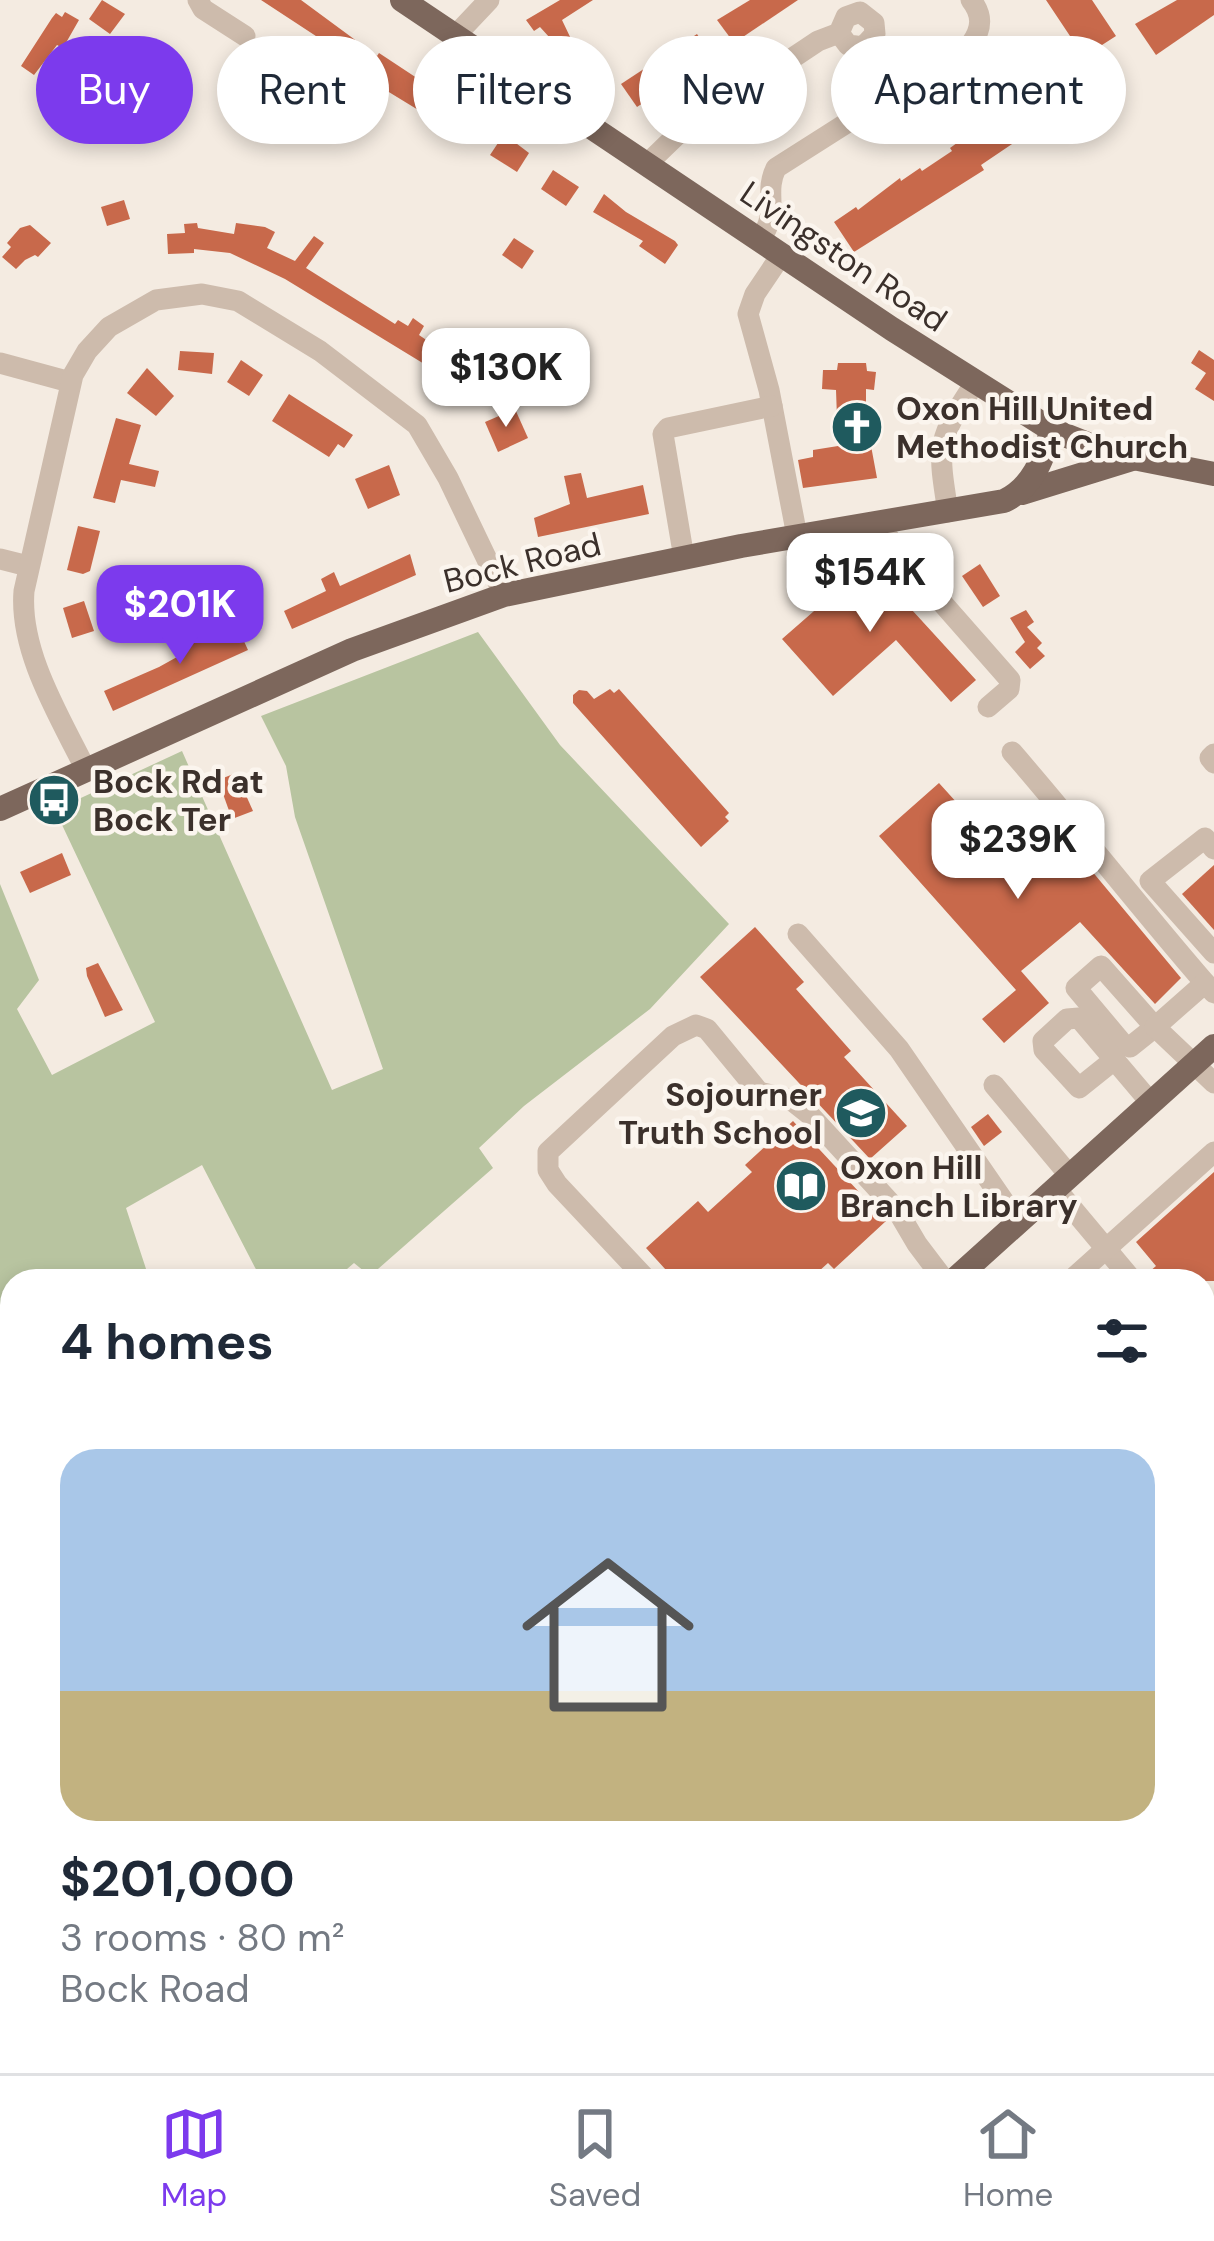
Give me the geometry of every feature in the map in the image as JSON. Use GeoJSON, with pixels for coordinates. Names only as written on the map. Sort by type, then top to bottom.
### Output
{"type":"FeatureCollection","features":[{"type":"Feature","properties":{"kind":"main road","name":"Livingston Road"},"geometry":{"type":"LineString","coordinates":[[402,0],[455,36]]}},
{"type":"Feature","properties":{"kind":"main road","name":"Livingston Road"},"geometry":{"type":"LineString","coordinates":[[615,143],[1052,430],[1132,458],[1214,474]]}},
{"type":"Feature","properties":{"kind":"main road"},"geometry":{"type":"LineString","coordinates":[[1020,494],[1033,478],[1052,430]]}},
{"type":"Feature","properties":{"kind":"main road","name":"Bock Road"},"geometry":{"type":"LineString","coordinates":[[0,809],[352,650],[504,596],[796,536],[1004,501],[1132,458]]}},
{"type":"Feature","properties":{"kind":"main road"},"geometry":{"type":"LineString","coordinates":[[963,1269],[1205,1054]]}},
{"type":"Feature","properties":{"kind":"street"},"geometry":{"type":"LineString","coordinates":[[198,0],[203,9],[244,36]]}},
{"type":"Feature","properties":{"kind":"street"},"geometry":{"type":"LineString","coordinates":[[455,36],[489,0]]}},
{"type":"Feature","properties":{"kind":"street"},"geometry":{"type":"LineString","coordinates":[[796,536],[772,406],[748,314],[771,247],[771,181],[776,168],[966,49],[980,24],[971,0]]}},
{"type":"Feature","properties":{"kind":"street"},"geometry":{"type":"LineString","coordinates":[[646,164],[676,135],[818,41],[840,16]]}},
{"type":"Feature","properties":{"kind":"street"},"geometry":{"type":"LineString","coordinates":[[86,770],[26,632],[22,607],[70,382],[100,336],[140,307],[171,296],[202,293],[238,301],[320,351],[417,425],[504,596]]}},
{"type":"Feature","properties":{"kind":"street"},"geometry":{"type":"LineString","coordinates":[[0,363],[70,382]]}},
{"type":"Feature","properties":{"kind":"street"},"geometry":{"type":"LineString","coordinates":[[948,512],[939,445],[945,427],[975,382]]}},
{"type":"Feature","properties":{"kind":"street"},"geometry":{"type":"LineString","coordinates":[[684,558],[663,434],[668,428],[772,406]]}},
{"type":"Feature","properties":{"kind":"street"},"geometry":{"type":"LineString","coordinates":[[879,523],[901,556],[1010,680],[1010,689],[988,707]]}},
{"type":"Feature","properties":{"kind":"street"},"geometry":{"type":"LineString","coordinates":[[0,559],[28,566]]}},
{"type":"Feature","properties":{"kind":"street"},"geometry":{"type":"LineString","coordinates":[[1012,752],[1210,988],[1155,1027],[1205,1054],[1214,1083]]}},
{"type":"Feature","properties":{"kind":"street"},"geometry":{"type":"LineString","coordinates":[[1214,849],[1204,838],[1150,881],[1214,953]]}},
{"type":"Feature","properties":{"kind":"street"},"geometry":{"type":"LineString","coordinates":[[798,934],[899,1049],[1018,1222]]}},
{"type":"Feature","properties":{"kind":"street"},"geometry":{"type":"LineString","coordinates":[[637,1269],[557,1184],[548,1170],[548,1152],[674,1036],[696,1025],[707,1029],[759,1092],[790,1099],[809,1114],[897,1210],[916,1244],[938,1269]]}},
{"type":"Feature","properties":{"kind":"street"},"geometry":{"type":"LineString","coordinates":[[1114,1060],[1151,1103]]}},
{"type":"Feature","properties":{"kind":"street"},"geometry":{"type":"LineString","coordinates":[[994,1085],[1123,1269]]}},
{"type":"Feature","properties":{"kind":"street"},"geometry":{"type":"LineString","coordinates":[[1084,1269],[1214,1152]]}},
{"type":"Feature","properties":{"kind":"green space"},"geometry":{"type":"Polygon","coordinates":[[[478,632],[560,745],[729,924],[650,1009],[524,1106],[479,1148],[493,1168],[378,1269],[361,1269],[354,1263],[347,1269],[256,1269],[202,1165],[126,1208],[146,1269],[0,1269],[0,884],[39,980],[17,1009],[52,1075],[155,1022],[55,810],[182,751],[332,1090],[383,1069],[295,817],[286,766],[261,716],[478,632]]]}},
{"type":"Feature","properties":{"kind":"building"},"geometry":{"type":"Polygon","coordinates":[[[102,0],[125,14],[110,34],[89,19],[102,0]]]}},
{"type":"Feature","properties":{"kind":"building"},"geometry":{"type":"Polygon","coordinates":[[[261,0],[301,0],[350,36],[316,36],[261,0]]]}},
{"type":"Feature","properties":{"kind":"building"},"geometry":{"type":"Polygon","coordinates":[[[560,0],[593,0],[562,20],[570,36],[548,36],[540,27],[534,31],[526,20],[560,0]]]}},
{"type":"Feature","properties":{"kind":"building"},"geometry":{"type":"Polygon","coordinates":[[[750,0],[798,0],[744,36],[729,36],[717,20],[750,0]]]}},
{"type":"Feature","properties":{"kind":"building"},"geometry":{"type":"Polygon","coordinates":[[[1046,0],[1092,0],[1116,36],[1070,36],[1046,0]]]}},
{"type":"Feature","properties":{"kind":"building"},"geometry":{"type":"Polygon","coordinates":[[[1177,0],[1214,0],[1214,15],[1156,55],[1135,24],[1177,0]]]}},
{"type":"Feature","properties":{"kind":"building"},"geometry":{"type":"Polygon","coordinates":[[[65,12],[79,20],[70,36],[41,36],[56,13],[62,17],[65,12]]]}},
{"type":"Feature","properties":{"kind":"building"},"geometry":{"type":"Polygon","coordinates":[[[36,43],[36,72],[21,66],[36,43]]]}},
{"type":"Feature","properties":{"kind":"building"},"geometry":{"type":"Polygon","coordinates":[[[389,60],[413,75],[413,107],[389,92],[389,60]]]}},
{"type":"Feature","properties":{"kind":"building"},"geometry":{"type":"Polygon","coordinates":[[[639,72],[639,106],[637,107],[621,84],[639,72]]]}},
{"type":"Feature","properties":{"kind":"building"},"geometry":{"type":"Polygon","coordinates":[[[497,144],[517,144],[529,153],[517,172],[490,155],[497,144]]]}},
{"type":"Feature","properties":{"kind":"building"},"geometry":{"type":"Polygon","coordinates":[[[956,144],[1012,144],[981,165],[984,170],[854,252],[834,222],[900,178],[922,171],[956,144]]]}},
{"type":"Feature","properties":{"kind":"building"},"geometry":{"type":"Polygon","coordinates":[[[553,170],[579,187],[566,206],[541,189],[553,170]]]}},
{"type":"Feature","properties":{"kind":"building"},"geometry":{"type":"Polygon","coordinates":[[[604,194],[675,241],[678,245],[665,264],[639,246],[643,241],[593,212],[604,194]]]}},
{"type":"Feature","properties":{"kind":"building"},"geometry":{"type":"Polygon","coordinates":[[[124,200],[130,219],[107,226],[101,207],[124,200]]]}},
{"type":"Feature","properties":{"kind":"building"},"geometry":{"type":"Polygon","coordinates":[[[197,223],[198,228],[234,234],[236,223],[265,227],[275,232],[267,248],[295,261],[314,236],[324,243],[306,268],[395,324],[398,320],[408,326],[413,318],[424,326],[419,335],[460,363],[482,352],[494,367],[481,378],[486,384],[470,396],[443,367],[439,373],[285,279],[230,253],[194,249],[194,253],[168,254],[167,234],[185,233],[184,224],[197,223]]]}},
{"type":"Feature","properties":{"kind":"building"},"geometry":{"type":"Polygon","coordinates":[[[30,225],[51,243],[16,269],[2,257],[20,228],[30,225]]]}},
{"type":"Feature","properties":{"kind":"building"},"geometry":{"type":"Polygon","coordinates":[[[514,238],[534,251],[522,269],[502,255],[514,238]]]}},
{"type":"Feature","properties":{"kind":"building"},"geometry":{"type":"Polygon","coordinates":[[[1199,350],[1214,360],[1214,401],[1195,389],[1206,373],[1191,363],[1199,350]]]}},
{"type":"Feature","properties":{"kind":"building"},"geometry":{"type":"Polygon","coordinates":[[[180,351],[214,353],[212,374],[178,370],[180,351]]]}},
{"type":"Feature","properties":{"kind":"building"},"geometry":{"type":"Polygon","coordinates":[[[241,360],[263,375],[249,396],[227,382],[241,360]]]}},
{"type":"Feature","properties":{"kind":"building","name":"Oxon Hill United Methodist Church"},"geometry":{"type":"Polygon","coordinates":[[[838,363],[866,363],[867,371],[876,372],[874,390],[866,389],[866,418],[877,421],[878,434],[869,435],[877,478],[803,488],[798,460],[813,457],[813,450],[838,446],[836,390],[822,389],[823,370],[837,370],[838,363]]]}},
{"type":"Feature","properties":{"kind":"building"},"geometry":{"type":"Polygon","coordinates":[[[147,368],[174,396],[156,416],[127,393],[147,368]]]}},
{"type":"Feature","properties":{"kind":"building"},"geometry":{"type":"Polygon","coordinates":[[[289,394],[353,435],[344,448],[338,444],[329,457],[272,421],[289,394]]]}},
{"type":"Feature","properties":{"kind":"building"},"geometry":{"type":"Polygon","coordinates":[[[515,409],[528,438],[498,452],[485,422],[515,409]]]}},
{"type":"Feature","properties":{"kind":"building"},"geometry":{"type":"Polygon","coordinates":[[[116,418],[141,425],[129,464],[159,471],[155,487],[121,480],[115,503],[93,498],[116,418]]]}},
{"type":"Feature","properties":{"kind":"building"},"geometry":{"type":"Polygon","coordinates":[[[389,465],[400,495],[368,509],[355,479],[389,465]]]}},
{"type":"Feature","properties":{"kind":"building"},"geometry":{"type":"Polygon","coordinates":[[[581,473],[587,498],[643,485],[649,514],[538,537],[534,518],[570,504],[564,476],[581,473]]]}},
{"type":"Feature","properties":{"kind":"building"},"geometry":{"type":"Polygon","coordinates":[[[78,526],[100,531],[90,571],[83,574],[67,570],[78,526]]]}},
{"type":"Feature","properties":{"kind":"building"},"geometry":{"type":"Polygon","coordinates":[[[410,554],[416,575],[292,629],[284,611],[326,591],[321,579],[334,572],[340,586],[410,554]]]}},
{"type":"Feature","properties":{"kind":"building"},"geometry":{"type":"Polygon","coordinates":[[[869,563],[976,680],[951,702],[896,640],[833,696],[782,639],[845,584],[832,570],[869,563]]]}},
{"type":"Feature","properties":{"kind":"building"},"geometry":{"type":"Polygon","coordinates":[[[980,564],[1000,596],[983,607],[962,576],[980,564]]]}},
{"type":"Feature","properties":{"kind":"building"},"geometry":{"type":"Polygon","coordinates":[[[84,601],[94,631],[72,638],[63,608],[84,601]]]}},
{"type":"Feature","properties":{"kind":"building"},"geometry":{"type":"Polygon","coordinates":[[[1026,610],[1034,622],[1027,627],[1042,643],[1037,648],[1045,656],[1030,669],[1015,652],[1025,642],[1010,618],[1026,610]]]}},
{"type":"Feature","properties":{"kind":"building"},"geometry":{"type":"Polygon","coordinates":[[[236,624],[248,650],[113,711],[104,691],[236,624]]]}},
{"type":"Feature","properties":{"kind":"building"},"geometry":{"type":"Polygon","coordinates":[[[610,689],[614,693],[619,689],[729,813],[725,817],[729,821],[701,847],[573,703],[579,690],[594,699],[610,689]]]}},
{"type":"Feature","properties":{"kind":"building"},"geometry":{"type":"Polygon","coordinates":[[[236,773],[253,811],[232,819],[218,780],[236,773]]]}},
{"type":"Feature","properties":{"kind":"building"},"geometry":{"type":"Polygon","coordinates":[[[939,783],[1014,866],[1056,828],[1181,978],[1155,1004],[1080,922],[1021,971],[1049,1003],[1004,1043],[982,1019],[1016,990],[879,836],[939,783]]]}},
{"type":"Feature","properties":{"kind":"building"},"geometry":{"type":"Polygon","coordinates":[[[62,853],[71,875],[30,893],[20,872],[62,853]]]}},
{"type":"Feature","properties":{"kind":"building"},"geometry":{"type":"Polygon","coordinates":[[[1214,865],[1214,930],[1182,894],[1214,865]]]}},
{"type":"Feature","properties":{"kind":"building"},"geometry":{"type":"Polygon","coordinates":[[[755,927],[804,982],[796,989],[851,1051],[844,1057],[907,1126],[870,1159],[700,977],[755,927]]]}},
{"type":"Feature","properties":{"kind":"building"},"geometry":{"type":"Polygon","coordinates":[[[98,963],[123,1010],[105,1017],[87,976],[86,968],[98,963]]]}},
{"type":"Feature","properties":{"kind":"building"},"geometry":{"type":"Polygon","coordinates":[[[988,1114],[1002,1132],[984,1146],[971,1127],[988,1114]]]}},
{"type":"Feature","properties":{"kind":"building","name":"Oxon Hill Branch Library"},"geometry":{"type":"Polygon","coordinates":[[[793,1121],[886,1221],[834,1269],[828,1263],[821,1269],[665,1269],[646,1248],[698,1201],[708,1212],[752,1172],[745,1165],[793,1121]]]}},
{"type":"Feature","properties":{"kind":"building"},"geometry":{"type":"Polygon","coordinates":[[[1214,1172],[1214,1269],[1152,1269],[1156,1266],[1136,1242],[1214,1172]]]}},
{"type":"Feature","properties":{"kind":"place","name":"Oxon Hill United Methodist Church"},"geometry":{"type":"Point","coordinates":[857,427]}},
{"type":"Feature","properties":{"kind":"place","name":"Bock Rd at Bock Ter"},"geometry":{"type":"Point","coordinates":[54,800]}},
{"type":"Feature","properties":{"kind":"place","name":"Sojourner Truth School"},"geometry":{"type":"Point","coordinates":[861,1113]}},
{"type":"Feature","properties":{"kind":"place","name":"Oxon Hill Branch Library"},"geometry":{"type":"Point","coordinates":[801,1186]}}]}
